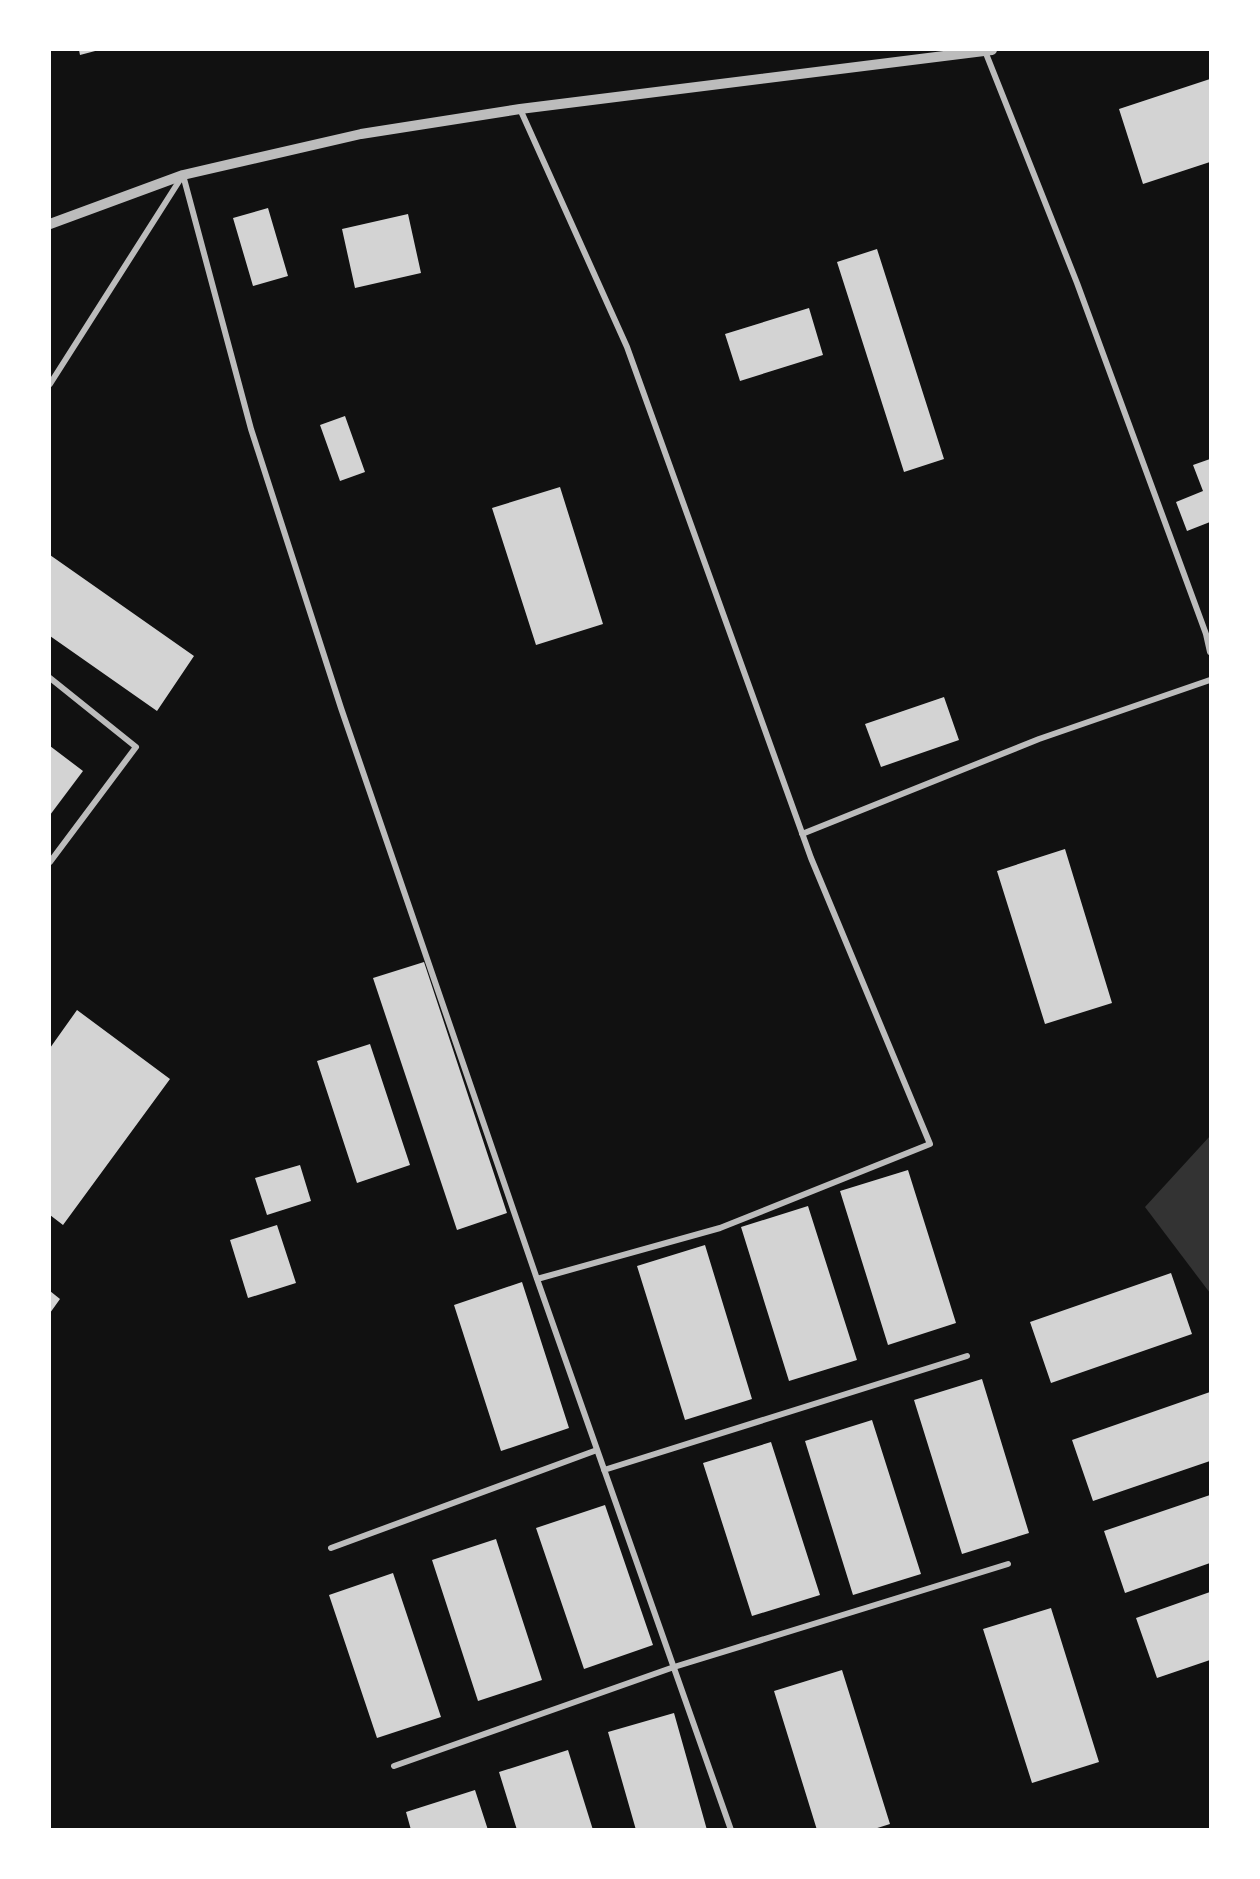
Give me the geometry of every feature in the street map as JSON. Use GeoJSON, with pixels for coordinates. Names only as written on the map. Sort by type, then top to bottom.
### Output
{"type":"FeatureCollection","features":[{"type":"Feature","properties":{"kind":"street"},"geometry":{"type":"LineString","coordinates":[[50,224],[183,175],[360,134],[520,110],[989,50],[1206,634],[1210,652]]}},
{"type":"Feature","properties":{"kind":"street"},"geometry":{"type":"LineString","coordinates":[[520,110],[627,347],[802,834],[930,1144],[720,1228],[537,1279]]}},
{"type":"Feature","properties":{"kind":"street"},"geometry":{"type":"LineString","coordinates":[[50,384],[183,175]]}},
{"type":"Feature","properties":{"kind":"street"},"geometry":{"type":"LineString","coordinates":[[183,175],[251,429],[341,708],[537,1279],[732,1830]]}},
{"type":"Feature","properties":{"kind":"street"},"geometry":{"type":"LineString","coordinates":[[50,678],[136,747],[50,862]]}},
{"type":"Feature","properties":{"kind":"street"},"geometry":{"type":"LineString","coordinates":[[802,834],[1039,739],[1210,680]]}},
{"type":"Feature","properties":{"kind":"street"},"geometry":{"type":"LineString","coordinates":[[604,1470],[966,1356]]}},
{"type":"Feature","properties":{"kind":"street"},"geometry":{"type":"LineString","coordinates":[[331,1548],[597,1450]]}},
{"type":"Feature","properties":{"kind":"street"},"geometry":{"type":"LineString","coordinates":[[394,1766],[674,1667],[1008,1564]]}},
{"type":"Feature","properties":{"kind":"shaded area"},"geometry":{"type":"Polygon","coordinates":[[[1210,1136],[1210,1293],[1145,1207],[1210,1136]]]}},
{"type":"Feature","properties":{"kind":"building"},"geometry":{"type":"Polygon","coordinates":[[[79,50],[99,50],[80,55],[79,50]]]}},
{"type":"Feature","properties":{"kind":"building"},"geometry":{"type":"Polygon","coordinates":[[[1210,79],[1210,162],[1143,184],[1119,109],[1210,79]]]}},
{"type":"Feature","properties":{"kind":"building"},"geometry":{"type":"Polygon","coordinates":[[[268,208],[288,276],[253,286],[233,218],[268,208]]]}},
{"type":"Feature","properties":{"kind":"building"},"geometry":{"type":"Polygon","coordinates":[[[408,214],[421,273],[355,288],[342,229],[408,214]]]}},
{"type":"Feature","properties":{"kind":"building"},"geometry":{"type":"Polygon","coordinates":[[[877,249],[944,459],[904,472],[837,262],[877,249]]]}},
{"type":"Feature","properties":{"kind":"building"},"geometry":{"type":"Polygon","coordinates":[[[809,308],[823,355],[740,381],[725,334],[809,308]]]}},
{"type":"Feature","properties":{"kind":"building"},"geometry":{"type":"Polygon","coordinates":[[[345,416],[365,472],[340,481],[320,425],[345,416]]]}},
{"type":"Feature","properties":{"kind":"building"},"geometry":{"type":"Polygon","coordinates":[[[1210,459],[1210,522],[1187,531],[1176,502],[1203,491],[1193,465],[1210,459]]]}},
{"type":"Feature","properties":{"kind":"building"},"geometry":{"type":"Polygon","coordinates":[[[560,487],[603,624],[536,645],[492,508],[560,487]]]}},
{"type":"Feature","properties":{"kind":"building"},"geometry":{"type":"Polygon","coordinates":[[[50,555],[194,656],[157,711],[50,636],[50,555]]]}},
{"type":"Feature","properties":{"kind":"building"},"geometry":{"type":"Polygon","coordinates":[[[944,697],[959,740],[881,767],[865,724],[944,697]]]}},
{"type":"Feature","properties":{"kind":"building"},"geometry":{"type":"Polygon","coordinates":[[[50,746],[83,771],[50,815],[50,746]]]}},
{"type":"Feature","properties":{"kind":"building"},"geometry":{"type":"Polygon","coordinates":[[[1065,849],[1112,1003],[1045,1024],[997,871],[1065,849]]]}},
{"type":"Feature","properties":{"kind":"building"},"geometry":{"type":"Polygon","coordinates":[[[424,962],[507,1213],[457,1230],[373,978],[424,962]]]}},
{"type":"Feature","properties":{"kind":"building"},"geometry":{"type":"Polygon","coordinates":[[[77,1010],[170,1079],[63,1225],[50,1215],[50,1048],[77,1010]]]}},
{"type":"Feature","properties":{"kind":"building"},"geometry":{"type":"Polygon","coordinates":[[[370,1044],[410,1165],[357,1183],[317,1061],[370,1044]]]}},
{"type":"Feature","properties":{"kind":"building"},"geometry":{"type":"Polygon","coordinates":[[[300,1165],[311,1201],[267,1215],[255,1178],[300,1165]]]}},
{"type":"Feature","properties":{"kind":"building"},"geometry":{"type":"Polygon","coordinates":[[[908,1170],[956,1323],[888,1345],[840,1191],[908,1170]]]}},
{"type":"Feature","properties":{"kind":"building"},"geometry":{"type":"Polygon","coordinates":[[[808,1206],[857,1360],[789,1381],[741,1227],[808,1206]]]}},
{"type":"Feature","properties":{"kind":"building"},"geometry":{"type":"Polygon","coordinates":[[[277,1225],[296,1283],[248,1298],[230,1240],[277,1225]]]}},
{"type":"Feature","properties":{"kind":"building"},"geometry":{"type":"Polygon","coordinates":[[[705,1245],[752,1399],[685,1420],[637,1266],[705,1245]]]}},
{"type":"Feature","properties":{"kind":"building"},"geometry":{"type":"Polygon","coordinates":[[[1171,1273],[1192,1334],[1051,1383],[1030,1322],[1171,1273]]]}},
{"type":"Feature","properties":{"kind":"building"},"geometry":{"type":"Polygon","coordinates":[[[522,1282],[569,1428],[501,1451],[454,1305],[522,1282]]]}},
{"type":"Feature","properties":{"kind":"building"},"geometry":{"type":"Polygon","coordinates":[[[50,1291],[60,1299],[50,1313],[50,1291]]]}},
{"type":"Feature","properties":{"kind":"building"},"geometry":{"type":"Polygon","coordinates":[[[982,1379],[1029,1533],[962,1554],[914,1400],[982,1379]]]}},
{"type":"Feature","properties":{"kind":"building"},"geometry":{"type":"Polygon","coordinates":[[[1210,1392],[1210,1461],[1093,1501],[1072,1440],[1210,1392]]]}},
{"type":"Feature","properties":{"kind":"building"},"geometry":{"type":"Polygon","coordinates":[[[872,1420],[921,1574],[853,1595],[805,1441],[872,1420]]]}},
{"type":"Feature","properties":{"kind":"building"},"geometry":{"type":"Polygon","coordinates":[[[771,1442],[820,1595],[752,1616],[703,1463],[771,1442]]]}},
{"type":"Feature","properties":{"kind":"building"},"geometry":{"type":"Polygon","coordinates":[[[1210,1495],[1210,1563],[1125,1593],[1104,1531],[1210,1495]]]}},
{"type":"Feature","properties":{"kind":"building"},"geometry":{"type":"Polygon","coordinates":[[[605,1505],[653,1645],[584,1669],[536,1528],[605,1505]]]}},
{"type":"Feature","properties":{"kind":"building"},"geometry":{"type":"Polygon","coordinates":[[[496,1539],[542,1680],[478,1701],[432,1560],[496,1539]]]}},
{"type":"Feature","properties":{"kind":"building"},"geometry":{"type":"Polygon","coordinates":[[[393,1573],[441,1717],[377,1738],[329,1595],[393,1573]]]}},
{"type":"Feature","properties":{"kind":"building"},"geometry":{"type":"Polygon","coordinates":[[[1210,1592],[1210,1660],[1157,1678],[1136,1618],[1210,1592]]]}},
{"type":"Feature","properties":{"kind":"building"},"geometry":{"type":"Polygon","coordinates":[[[1051,1608],[1099,1762],[1032,1783],[983,1629],[1051,1608]]]}},
{"type":"Feature","properties":{"kind":"building"},"geometry":{"type":"Polygon","coordinates":[[[842,1670],[890,1824],[871,1830],[817,1830],[774,1691],[842,1670]]]}},
{"type":"Feature","properties":{"kind":"building"},"geometry":{"type":"Polygon","coordinates":[[[674,1713],[707,1830],[636,1830],[608,1732],[674,1713]]]}},
{"type":"Feature","properties":{"kind":"building"},"geometry":{"type":"Polygon","coordinates":[[[568,1750],[593,1830],[517,1830],[499,1772],[568,1750]]]}},
{"type":"Feature","properties":{"kind":"building"},"geometry":{"type":"Polygon","coordinates":[[[475,1790],[488,1830],[411,1830],[406,1812],[475,1790]]]}}]}
